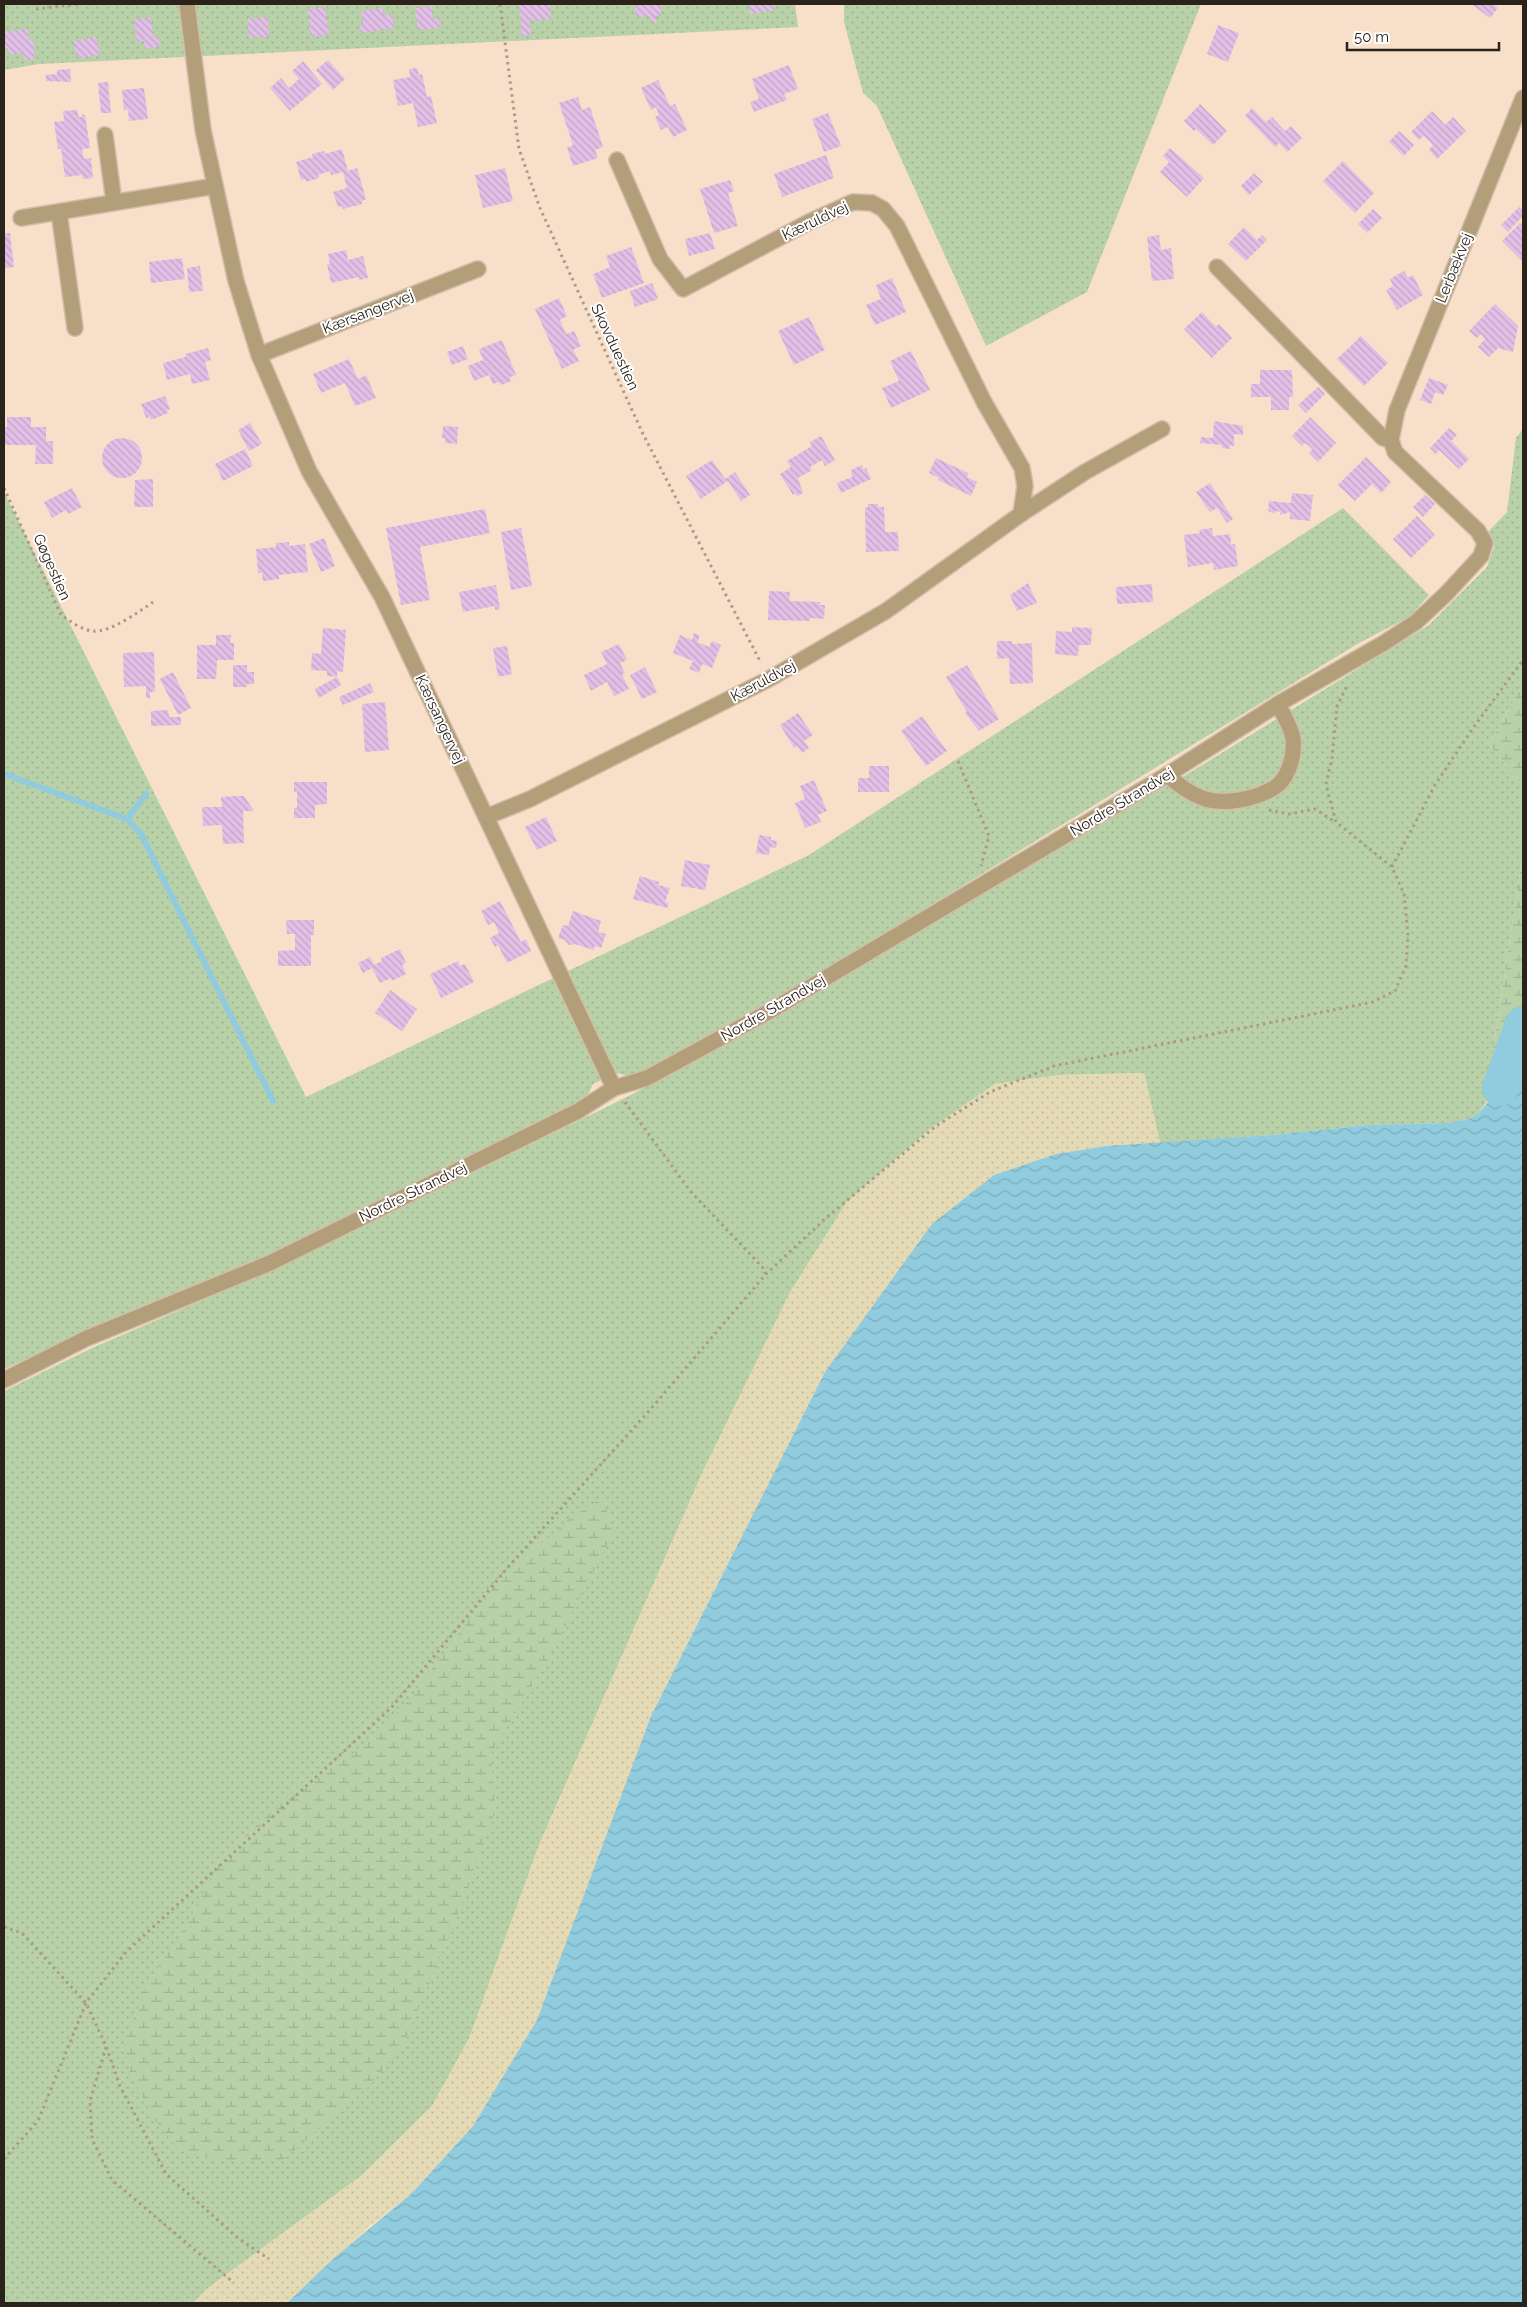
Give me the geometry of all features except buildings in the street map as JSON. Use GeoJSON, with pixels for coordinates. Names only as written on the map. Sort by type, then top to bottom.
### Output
{"type":"FeatureCollection","features":[{"type":"Feature","properties":{"kind":"street","name":"Kærsangervej"},"geometry":{"type":"LineString","coordinates":[[187,4],[203,130],[236,281],[259,355],[309,471],[382,597],[614,1088]]}},
{"type":"Feature","properties":{"kind":"street","name":"Lerbækvej"},"geometry":{"type":"LineString","coordinates":[[1391,440],[1397,410],[1523,98]]}},
{"type":"Feature","properties":{"kind":"street"},"geometry":{"type":"LineString","coordinates":[[105,135],[114,202]]}},
{"type":"Feature","properties":{"kind":"street","name":"Kæruldvej"},"geometry":{"type":"LineString","coordinates":[[617,160],[660,259],[683,289],[809,222],[853,202],[872,202],[884,209],[897,226],[981,396],[1022,468],[1025,486],[1021,514]]}},
{"type":"Feature","properties":{"kind":"street"},"geometry":{"type":"LineString","coordinates":[[21,218],[215,186]]}},
{"type":"Feature","properties":{"kind":"street"},"geometry":{"type":"LineString","coordinates":[[59,212],[75,328]]}},
{"type":"Feature","properties":{"kind":"street"},"geometry":{"type":"LineString","coordinates":[[1217,267],[1383,438],[1391,440]]}},
{"type":"Feature","properties":{"kind":"street","name":"Kærsangervej"},"geometry":{"type":"LineString","coordinates":[[259,355],[478,269]]}},
{"type":"Feature","properties":{"kind":"street","name":"Kæruldvej"},"geometry":{"type":"LineString","coordinates":[[486,817],[530,799],[769,680],[886,611],[1021,514],[1085,472],[1162,429]]}},
{"type":"Feature","properties":{"kind":"street","name":"Nordre Strandvej"},"geometry":{"type":"LineString","coordinates":[[4,1380],[85,1339],[270,1263],[578,1111],[614,1088],[647,1078],[753,1020],[974,891],[1167,775],[1278,704],[1416,622],[1446,594],[1475,562],[1480,556],[1485,543],[1478,531],[1395,452],[1391,440]]}},
{"type":"Feature","properties":{"kind":"street"},"geometry":{"type":"LineString","coordinates":[[1167,775],[1187,791],[1206,799],[1226,802],[1274,789],[1286,775],[1294,756],[1293,737],[1278,704]]}},
{"type":"Feature","properties":{"kind":"path"},"geometry":{"type":"LineString","coordinates":[[36,9],[78,4]]}},
{"type":"Feature","properties":{"kind":"path","name":"Skovduestien"},"geometry":{"type":"LineString","coordinates":[[500,4],[519,149],[540,208],[642,432],[769,680]]}},
{"type":"Feature","properties":{"kind":"path","name":"Gøgestien"},"geometry":{"type":"LineString","coordinates":[[4,488],[61,615],[73,623],[93,631],[108,628],[138,613],[153,602]]}},
{"type":"Feature","properties":{"kind":"path"},"geometry":{"type":"LineString","coordinates":[[1336,822],[1326,785],[1332,758],[1337,706],[1361,656]]}},
{"type":"Feature","properties":{"kind":"path"},"geometry":{"type":"LineString","coordinates":[[1392,867],[1435,785],[1473,728],[1523,660]]}},
{"type":"Feature","properties":{"kind":"path"},"geometry":{"type":"LineString","coordinates":[[958,761],[988,836],[974,891]]}},
{"type":"Feature","properties":{"kind":"path"},"geometry":{"type":"LineString","coordinates":[[4,2159],[38,2121],[86,2003],[126,1952],[391,1708],[509,1566],[623,1440],[766,1272],[826,1218],[936,1126],[990,1092],[1054,1066],[1373,1002],[1395,991],[1406,966],[1408,936],[1404,894],[1392,867],[1336,822],[1315,809],[1289,814],[1262,809],[1250,797]]}},
{"type":"Feature","properties":{"kind":"path"},"geometry":{"type":"LineString","coordinates":[[614,1088],[691,1192],[766,1272]]}},
{"type":"Feature","properties":{"kind":"path"},"geometry":{"type":"LineString","coordinates":[[4,1927],[22,1933],[86,2003],[106,2046],[120,2086],[166,2174],[238,2238],[269,2259]]}},
{"type":"Feature","properties":{"kind":"path"},"geometry":{"type":"LineString","coordinates":[[106,2046],[90,2101],[92,2140],[112,2180],[234,2284]]}},
{"type":"Feature","properties":{"kind":"green space"},"geometry":{"type":"Polygon","coordinates":[[[4,4],[795,4],[798,27],[39,64],[4,70],[4,4]]]}},
{"type":"Feature","properties":{"kind":"green space"},"geometry":{"type":"Polygon","coordinates":[[[844,4],[1201,4],[1087,292],[986,346],[877,106],[863,93],[844,22],[844,4]]]}},
{"type":"Feature","properties":{"kind":"green space"},"geometry":{"type":"Polygon","coordinates":[[[1523,429],[1523,684],[1489,744],[1523,786],[1523,853],[1485,1104],[1478,1114],[1468,1119],[1448,1123],[1367,1125],[1273,1135],[1160,1143],[1144,1073],[1060,1075],[995,1084],[930,1129],[846,1203],[704,1469],[539,1845],[469,2039],[432,2106],[361,2176],[208,2288],[193,2303],[4,2303],[4,1391],[92,1348],[273,1270],[631,1095],[782,1012],[1056,845],[1181,778],[1429,625],[1487,567],[1494,547],[1488,532],[1507,512],[1516,438],[1523,429]]]}},
{"type":"Feature","properties":{"kind":"green space"},"geometry":{"type":"Polygon","coordinates":[[[4,492],[306,1097],[809,855],[1343,508],[1429,595],[1409,617],[1359,643],[768,1005],[632,1077],[617,1073],[593,1084],[587,1097],[268,1255],[4,1369],[4,492]]]}},
{"type":"Feature","properties":{"kind":"green space"},"geometry":{"type":"Polygon","coordinates":[[[1523,684],[1523,786],[1489,744],[1523,684]]]}},
{"type":"Feature","properties":{"kind":"green space"},"geometry":{"type":"Polygon","coordinates":[[[1523,853],[1523,1079],[1500,1088],[1485,1104],[1523,853]]]}},
{"type":"Feature","properties":{"kind":"green space"},"geometry":{"type":"Polygon","coordinates":[[[602,1498],[614,1531],[550,1656],[491,1753],[495,1812],[460,1910],[401,2050],[368,2087],[284,2159],[239,2162],[201,2157],[177,2148],[155,2120],[131,2076],[124,2044],[147,1983],[184,1930],[220,1859],[317,1770],[359,1750],[405,1705],[497,1582],[569,1519],[602,1498]]]}},
{"type":"Feature","properties":{"kind":"sand"},"geometry":{"type":"Polygon","coordinates":[[[1144,1073],[1160,1143],[1106,1146],[1056,1154],[994,1175],[825,1372],[651,1716],[537,2020],[473,2126],[412,2193],[368,2227],[287,2303],[193,2303],[208,2288],[361,2176],[432,2106],[469,2039],[539,1845],[704,1469],[790,1292],[846,1203],[930,1129],[995,1084],[1060,1075],[1144,1073]]]}},
{"type":"Feature","properties":{"kind":"water"},"geometry":{"type":"Polygon","coordinates":[[[1523,1079],[1523,2303],[287,2303],[334,2258],[412,2193],[473,2126],[537,2020],[651,1716],[825,1372],[932,1224],[994,1175],[1056,1154],[1106,1146],[1273,1135],[1367,1125],[1448,1123],[1468,1119],[1478,1114],[1500,1088],[1523,1079]]]}},
{"type":"Feature","properties":{"kind":"waterway"},"geometry":{"type":"LineString","coordinates":[[4,774],[127,819],[141,834],[273,1101]]}},
{"type":"Feature","properties":{"kind":"waterway"},"geometry":{"type":"LineString","coordinates":[[127,819],[146,794]]}},
{"type":"Feature","properties":{"kind":"waterway"},"geometry":{"type":"LineString","coordinates":[[1500,1088],[1523,1024]]}}]}
